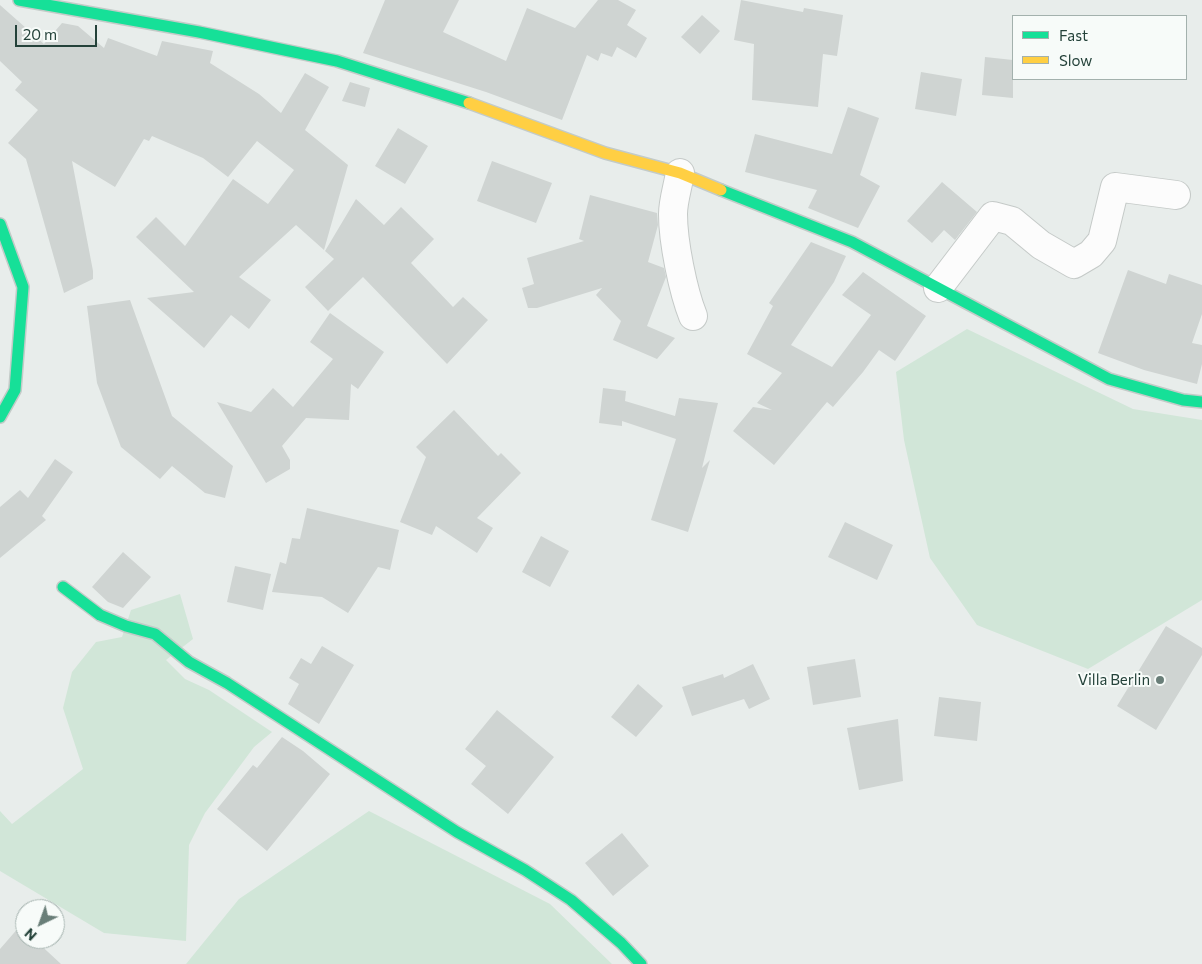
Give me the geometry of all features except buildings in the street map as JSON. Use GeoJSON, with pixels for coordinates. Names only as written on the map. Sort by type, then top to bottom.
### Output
{"type":"FeatureCollection","features":[{"type":"Feature","properties":{"kind":"street"},"geometry":{"type":"LineString","coordinates":[[18,0],[199,32],[337,61],[481,107],[605,152],[680,173],[852,242],[1109,379],[1183,400],[1202,402]]}},
{"type":"Feature","properties":{"kind":"street"},"geometry":{"type":"LineString","coordinates":[[680,173],[673,213],[682,278],[693,316]]}},
{"type":"Feature","properties":{"kind":"street"},"geometry":{"type":"LineString","coordinates":[[938,288],[993,216],[1012,222],[1041,245],[1074,264],[1091,254],[1102,241],[1116,187],[1176,195]]}},
{"type":"Feature","properties":{"kind":"street"},"geometry":{"type":"LineString","coordinates":[[0,224],[23,287],[15,390],[0,417]]}},
{"type":"Feature","properties":{"kind":"street"},"geometry":{"type":"LineString","coordinates":[[63,587],[100,615],[126,626],[155,634],[189,662],[227,683],[457,832],[525,870],[563,895],[621,943],[642,964]]}},
{"type":"Feature","properties":{"kind":"green space"},"geometry":{"type":"Polygon","coordinates":[[[967,329],[1133,409],[1202,420],[1202,600],[1088,669],[977,625],[930,558],[904,440],[896,372],[967,329]]]}},
{"type":"Feature","properties":{"kind":"green space"},"geometry":{"type":"Polygon","coordinates":[[[180,594],[193,639],[166,660],[185,679],[209,690],[272,732],[254,747],[205,813],[189,845],[186,941],[104,933],[65,910],[65,899],[47,899],[0,871],[0,811],[12,824],[83,769],[63,708],[72,672],[96,642],[122,637],[131,610],[180,594]]]}},
{"type":"Feature","properties":{"kind":"green space"},"geometry":{"type":"Polygon","coordinates":[[[369,811],[550,904],[612,964],[186,964],[239,899],[369,811]]]}},
{"type":"Feature","properties":{"kind":"traffic: fast"},"geometry":{"type":"LineString","coordinates":[[19,0],[199,32],[337,61],[469,103]]}},
{"type":"Feature","properties":{"kind":"traffic: fast"},"geometry":{"type":"LineString","coordinates":[[721,190],[852,242],[1109,379],[1183,400],[1202,402]]}},
{"type":"Feature","properties":{"kind":"traffic: fast"},"geometry":{"type":"LineString","coordinates":[[0,224],[23,287],[15,390],[0,417]]}},
{"type":"Feature","properties":{"kind":"traffic: fast"},"geometry":{"type":"LineString","coordinates":[[63,587],[100,615],[126,626],[155,634],[189,662],[227,683],[457,832],[525,870],[571,900],[621,943],[641,964]]}},
{"type":"Feature","properties":{"kind":"traffic: slow"},"geometry":{"type":"LineString","coordinates":[[469,103],[605,153],[680,173],[721,190]]}},
{"type":"Feature","properties":{"kind":"place","name":"Villa Berlin"},"geometry":{"type":"Point","coordinates":[1160,680]}}]}
